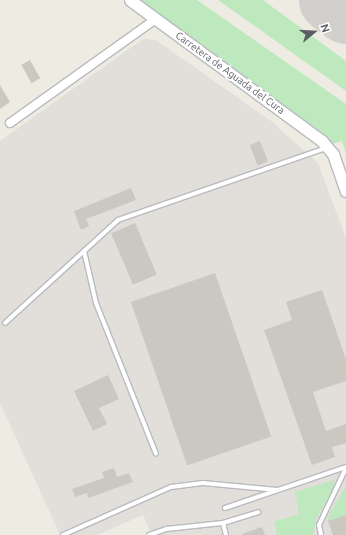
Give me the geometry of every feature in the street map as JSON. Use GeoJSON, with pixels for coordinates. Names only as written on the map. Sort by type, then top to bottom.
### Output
{"type":"FeatureCollection","features":[{"type":"Feature","properties":{"kind":"street","name":"Carretera de Aguada del Cura"},"geometry":{"type":"LineString","coordinates":[[130,0],[328,147]]}},
{"type":"Feature","properties":{"kind":"street"},"geometry":{"type":"LineString","coordinates":[[10,123],[156,19]]}},
{"type":"Feature","properties":{"kind":"street"},"geometry":{"type":"LineString","coordinates":[[328,147],[346,191]]}},
{"type":"Feature","properties":{"kind":"lane"},"geometry":{"type":"LineString","coordinates":[[5,322],[118,220],[328,147]]}},
{"type":"Feature","properties":{"kind":"lane"},"geometry":{"type":"LineString","coordinates":[[84,251],[96,303],[156,454]]}},
{"type":"Feature","properties":{"kind":"lane"},"geometry":{"type":"LineString","coordinates":[[225,508],[346,468]]}},
{"type":"Feature","properties":{"kind":"lane"},"geometry":{"type":"LineString","coordinates":[[322,535],[319,525],[346,468]]}},
{"type":"Feature","properties":{"kind":"lane"},"geometry":{"type":"LineString","coordinates":[[63,535],[171,487],[203,483],[278,490]]}},
{"type":"Feature","properties":{"kind":"lane"},"geometry":{"type":"LineString","coordinates":[[149,535],[166,529],[222,523],[258,512]]}},
{"type":"Feature","properties":{"kind":"lane"},"geometry":{"type":"LineString","coordinates":[[222,523],[226,535]]}},
{"type":"Feature","properties":{"kind":"shaded area"},"geometry":{"type":"Polygon","coordinates":[[[143,39],[156,40],[271,121],[318,163],[346,238],[346,535],[152,535],[143,515],[97,535],[60,535],[0,403],[0,141],[143,39]]]}},
{"type":"Feature","properties":{"kind":"green space"},"geometry":{"type":"Polygon","coordinates":[[[138,0],[197,0],[346,104],[346,154],[342,141],[332,144],[328,137],[138,0]]]}},
{"type":"Feature","properties":{"kind":"green space"},"geometry":{"type":"Polygon","coordinates":[[[218,0],[263,0],[346,61],[346,91],[218,0]]]}},
{"type":"Feature","properties":{"kind":"green space"},"geometry":{"type":"Polygon","coordinates":[[[334,480],[334,487],[316,519],[313,535],[277,535],[274,522],[299,514],[295,492],[334,480]]]}},
{"type":"Feature","properties":{"kind":"green space"},"geometry":{"type":"Polygon","coordinates":[[[346,486],[346,515],[328,521],[329,515],[346,486]]]}},
{"type":"Feature","properties":{"kind":"building"},"geometry":{"type":"Polygon","coordinates":[[[30,60],[40,78],[31,83],[21,65],[30,60]]]}},
{"type":"Feature","properties":{"kind":"building"},"geometry":{"type":"Polygon","coordinates":[[[0,85],[10,102],[0,109],[0,85]]]}},
{"type":"Feature","properties":{"kind":"building"},"geometry":{"type":"Polygon","coordinates":[[[260,141],[268,162],[258,165],[250,145],[260,141]]]}},
{"type":"Feature","properties":{"kind":"building"},"geometry":{"type":"Polygon","coordinates":[[[131,188],[136,200],[86,219],[89,226],[81,230],[74,211],[131,188]]]}},
{"type":"Feature","properties":{"kind":"building"},"geometry":{"type":"Polygon","coordinates":[[[135,223],[157,275],[133,285],[111,233],[135,223]]]}},
{"type":"Feature","properties":{"kind":"building"},"geometry":{"type":"Polygon","coordinates":[[[215,273],[271,437],[187,466],[131,302],[215,273]]]}},
{"type":"Feature","properties":{"kind":"building"},"geometry":{"type":"Polygon","coordinates":[[[322,290],[346,359],[346,381],[313,392],[326,431],[346,424],[346,443],[332,447],[335,457],[312,465],[264,330],[292,320],[286,302],[322,290]]]}},
{"type":"Feature","properties":{"kind":"building"},"geometry":{"type":"Polygon","coordinates":[[[108,375],[119,399],[99,408],[107,424],[93,431],[74,391],[108,375]]]}},
{"type":"Feature","properties":{"kind":"building"},"geometry":{"type":"Polygon","coordinates":[[[114,468],[117,477],[129,473],[133,482],[88,498],[87,493],[75,497],[72,489],[104,478],[102,472],[114,468]]]}},
{"type":"Feature","properties":{"kind":"building"},"geometry":{"type":"Polygon","coordinates":[[[346,515],[346,535],[333,535],[328,521],[346,515]]]}},
{"type":"Feature","properties":{"kind":"building"},"geometry":{"type":"Polygon","coordinates":[[[262,527],[265,535],[242,535],[242,534],[262,527]]]}},
{"type":"Feature","properties":{"kind":"runway"},"geometry":{"type":"LineString","coordinates":[[330,0],[346,12]]}}]}
